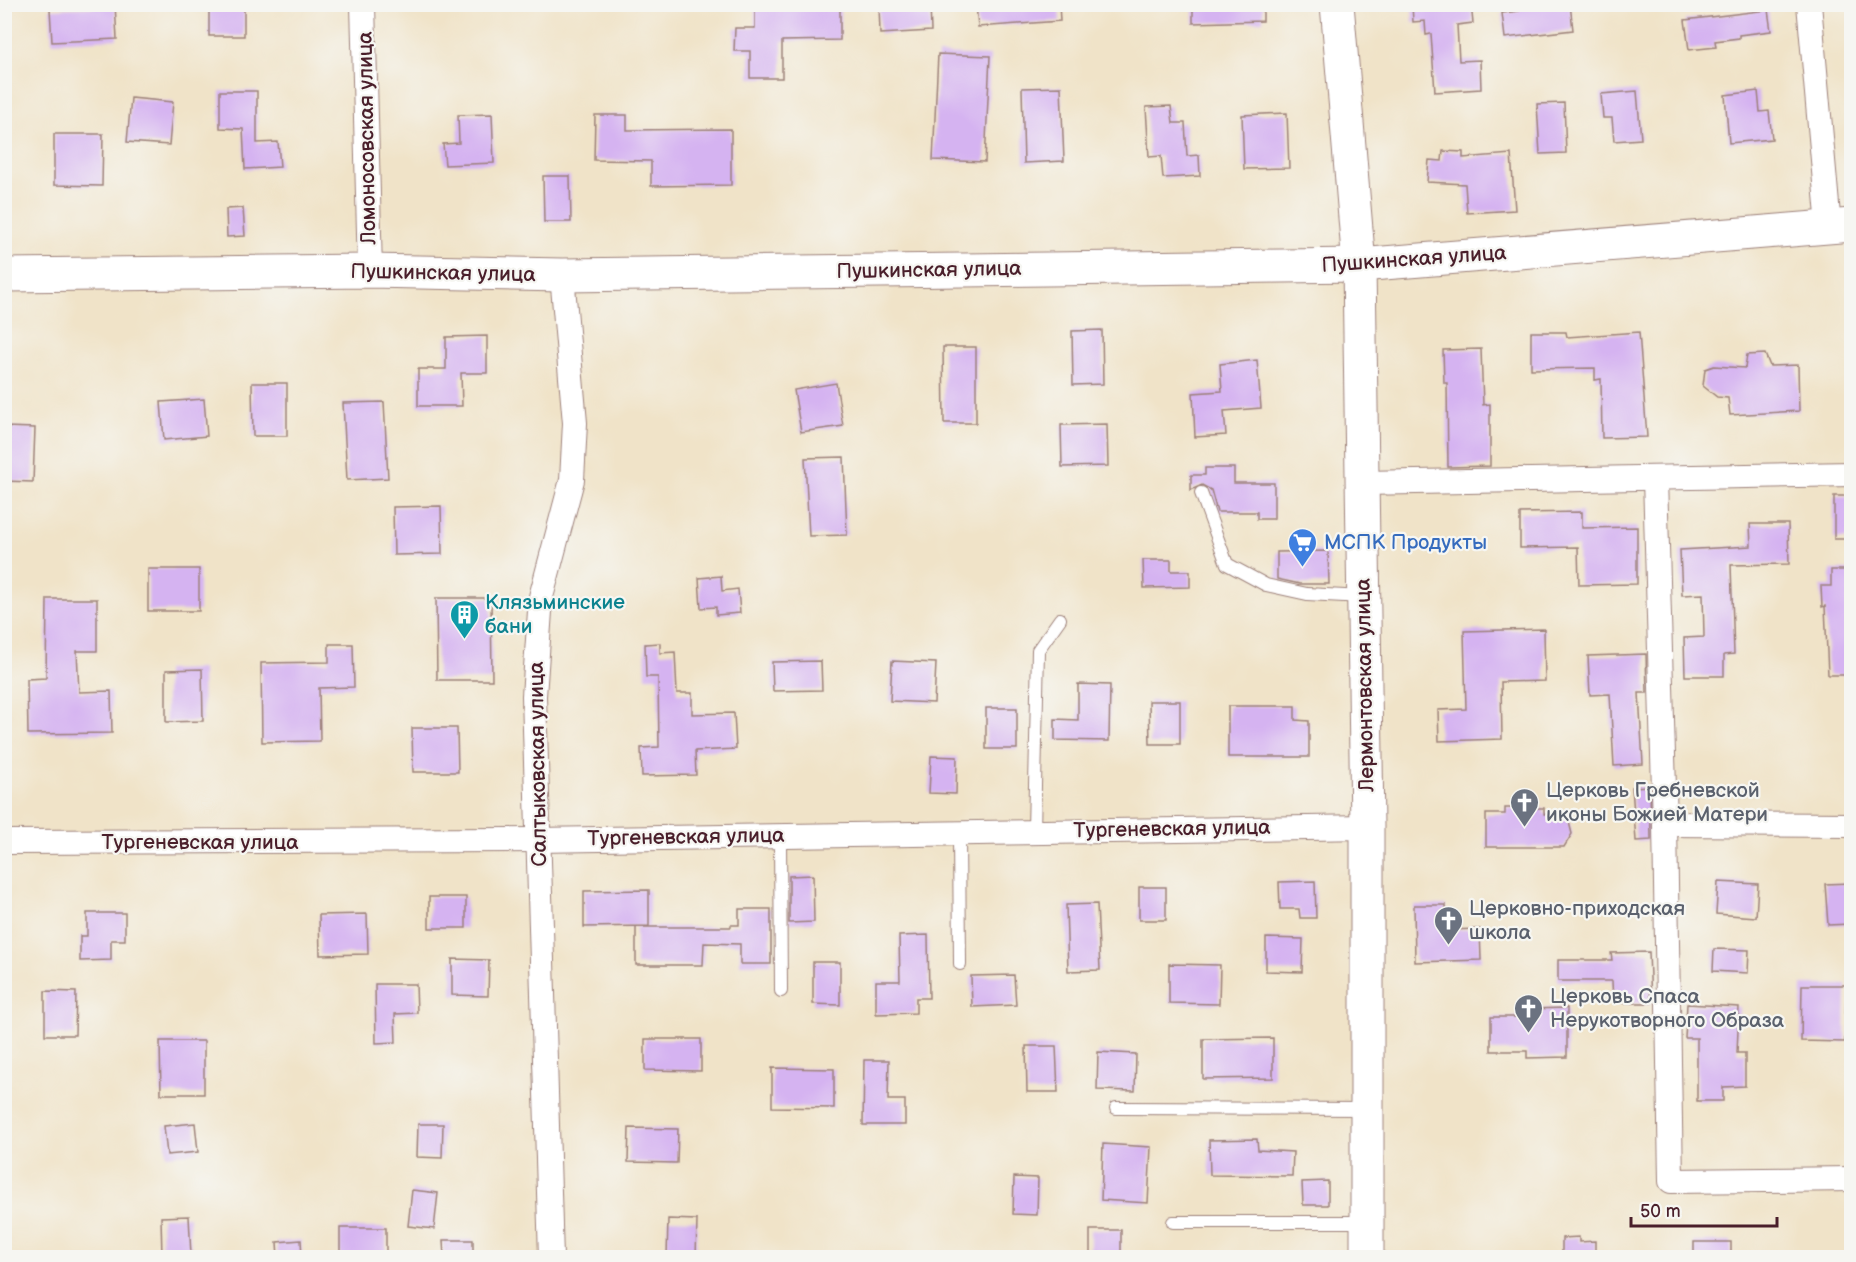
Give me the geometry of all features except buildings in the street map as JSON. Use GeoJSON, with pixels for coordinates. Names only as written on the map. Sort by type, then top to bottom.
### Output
{"type":"FeatureCollection","features":[{"type":"Feature","properties":{"kind":"street","name":"Ломоносовская улица"},"geometry":{"type":"LineString","coordinates":[[363,4],[370,271]]}},
{"type":"Feature","properties":{"kind":"street","name":"Лермонтовская улица"},"geometry":{"type":"LineString","coordinates":[[1337,4],[1359,265],[1366,827],[1367,1257]]}},
{"type":"Feature","properties":{"kind":"street"},"geometry":{"type":"LineString","coordinates":[[1809,4],[1840,226]]}},
{"type":"Feature","properties":{"kind":"street","name":"Пушкинская улица"},"geometry":{"type":"LineString","coordinates":[[4,274],[370,271],[562,275],[1359,265],[1840,226]]}},
{"type":"Feature","properties":{"kind":"street","name":"Салтыковская улица"},"geometry":{"type":"LineString","coordinates":[[551,1257],[534,696],[537,624],[541,597],[572,480],[575,423],[562,275]]}},
{"type":"Feature","properties":{"kind":"street"},"geometry":{"type":"LineString","coordinates":[[1363,483],[1851,474]]}},
{"type":"Feature","properties":{"kind":"street"},"geometry":{"type":"LineString","coordinates":[[1655,478],[1665,824],[1671,1181],[1851,1179]]}},
{"type":"Feature","properties":{"kind":"street"},"geometry":{"type":"LineString","coordinates":[[1665,824],[1851,825]]}},
{"type":"Feature","properties":{"kind":"street","name":"Тургеневская улица"},"geometry":{"type":"LineString","coordinates":[[4,842],[537,840],[1366,827]]}},
{"type":"Feature","properties":{"kind":"lane"},"geometry":{"type":"LineString","coordinates":[[1201,493],[1227,564],[1266,585],[1307,594],[1364,597]]}},
{"type":"Feature","properties":{"kind":"lane"},"geometry":{"type":"LineString","coordinates":[[1034,831],[1038,650],[1060,620]]}},
{"type":"Feature","properties":{"kind":"lane"},"geometry":{"type":"LineString","coordinates":[[959,833],[960,964]]}},
{"type":"Feature","properties":{"kind":"lane"},"geometry":{"type":"LineString","coordinates":[[780,836],[781,991]]}},
{"type":"Feature","properties":{"kind":"lane"},"geometry":{"type":"LineString","coordinates":[[1116,1108],[1368,1109]]}},
{"type":"Feature","properties":{"kind":"lane"},"geometry":{"type":"LineString","coordinates":[[1173,1222],[1367,1222]]}},
{"type":"Feature","properties":{"kind":"place","name":"МСПК Продукты"},"geometry":{"type":"Point","coordinates":[1303,568]}},
{"type":"Feature","properties":{"kind":"place","name":"Клязьминские бани"},"geometry":{"type":"Point","coordinates":[464,640]}},
{"type":"Feature","properties":{"kind":"place","name":"Церковь Гребневской иконы Божией Матери"},"geometry":{"type":"Point","coordinates":[1525,828]}},
{"type":"Feature","properties":{"kind":"place","name":"Церковно-приходская школа"},"geometry":{"type":"Point","coordinates":[1448,946]}},
{"type":"Feature","properties":{"kind":"place","name":"Церковь Спаса Нерукотворного Образа"},"geometry":{"type":"Point","coordinates":[1529,1034]}}]}
